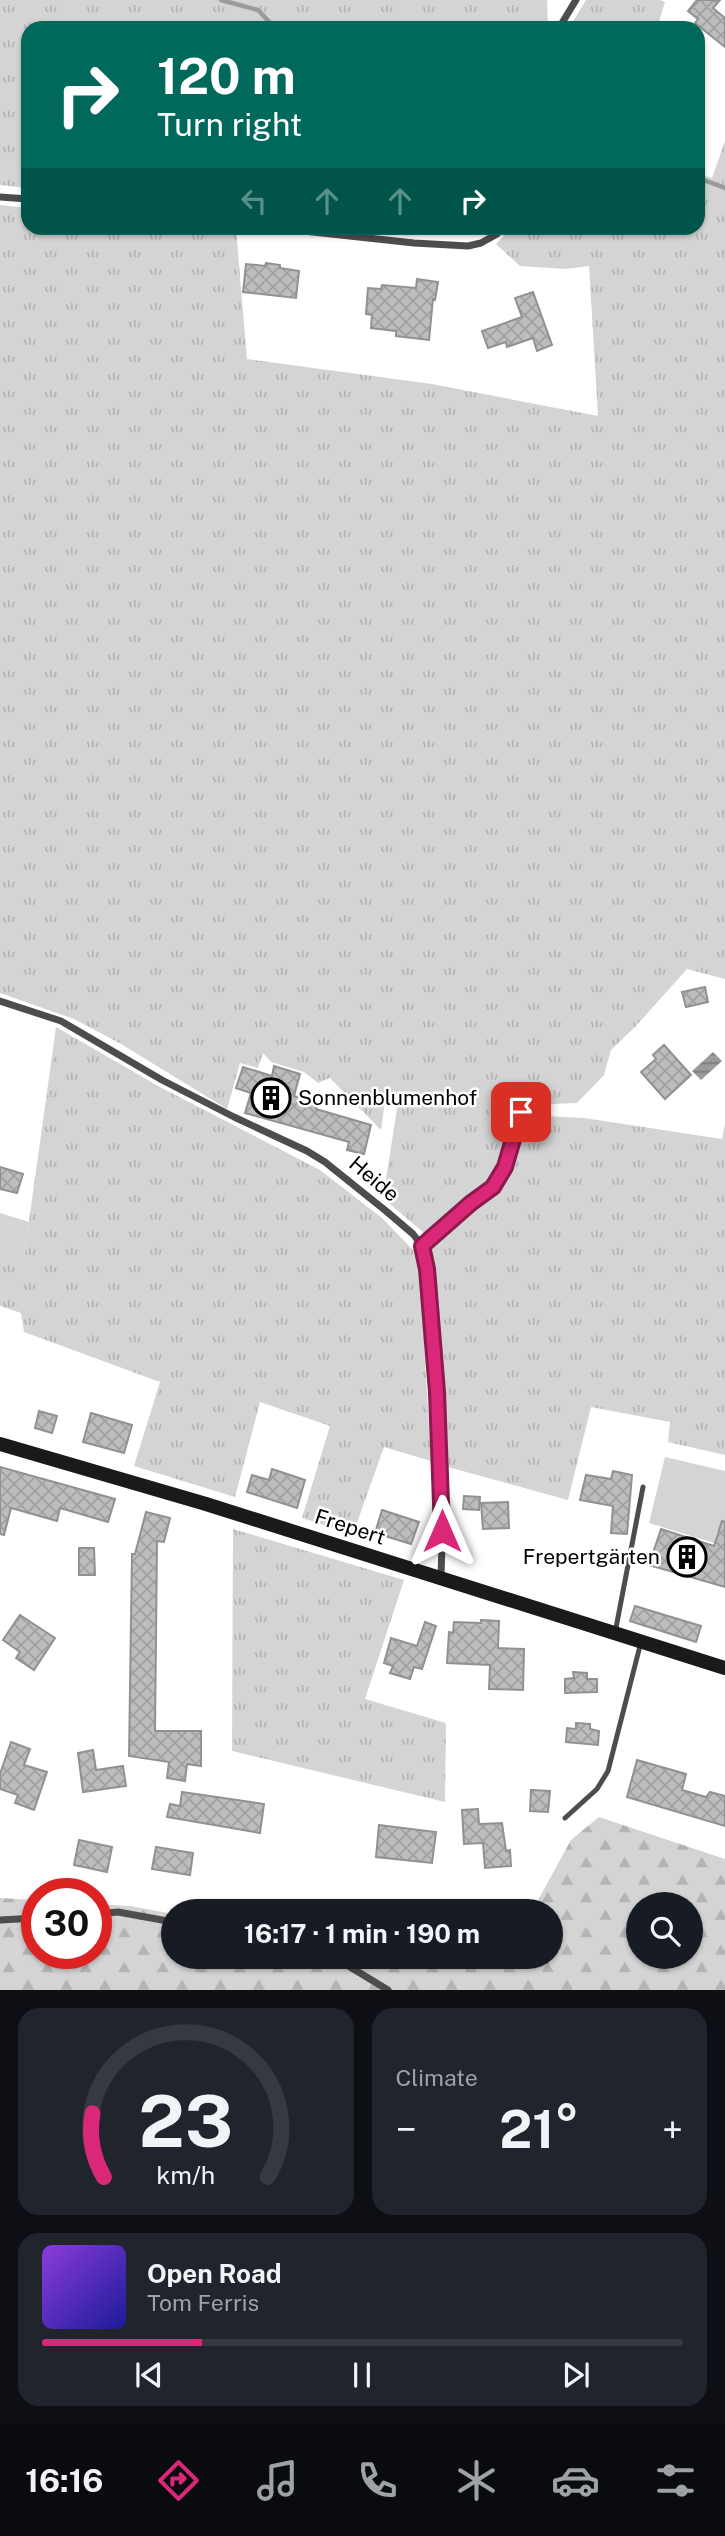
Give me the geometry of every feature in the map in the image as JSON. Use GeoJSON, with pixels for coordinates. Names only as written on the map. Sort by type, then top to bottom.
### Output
{"type":"FeatureCollection","features":[{"type":"Feature","properties":{"kind":"street"},"geometry":{"type":"LineString","coordinates":[[563,21],[576,0]]}},
{"type":"Feature","properties":{"kind":"street"},"geometry":{"type":"LineString","coordinates":[[0,197],[21,198]]}},
{"type":"Feature","properties":{"kind":"street"},"geometry":{"type":"LineString","coordinates":[[340,235],[468,246],[495,235]]}},
{"type":"Feature","properties":{"kind":"street","name":"Heide"},"geometry":{"type":"LineString","coordinates":[[0,1000],[72,1027],[186,1092],[326,1161],[412,1234],[422,1246]]}},
{"type":"Feature","properties":{"kind":"street"},"geometry":{"type":"LineString","coordinates":[[422,1246],[427,1269],[437,1392],[443,1507],[441,1578]]}},
{"type":"Feature","properties":{"kind":"street","name":"Frepert"},"geometry":{"type":"LineString","coordinates":[[0,1444],[206,1504],[725,1668]]}},
{"type":"Feature","properties":{"kind":"street"},"geometry":{"type":"LineString","coordinates":[[112,1913],[161,1920]]}},
{"type":"Feature","properties":{"kind":"street"},"geometry":{"type":"LineString","coordinates":[[0,1920],[21,1919]]}},
{"type":"Feature","properties":{"kind":"street"},"geometry":{"type":"LineString","coordinates":[[353,1969],[388,1990]]}},
{"type":"Feature","properties":{"kind":"lane"},"geometry":{"type":"LineString","coordinates":[[422,1246],[493,1187],[505,1167],[521,1112]]}},
{"type":"Feature","properties":{"kind":"lane"},"geometry":{"type":"LineString","coordinates":[[615,1633],[643,1487]]}},
{"type":"Feature","properties":{"kind":"lane"},"geometry":{"type":"LineString","coordinates":[[565,1818],[597,1789],[608,1771],[641,1642]]}},
{"type":"Feature","properties":{"kind":"green space"},"geometry":{"type":"Polygon","coordinates":[[[0,0],[547,0],[548,21],[21,21],[21,187],[0,185],[0,0]]]}},
{"type":"Feature","properties":{"kind":"green space"},"geometry":{"type":"Polygon","coordinates":[[[586,0],[665,2],[659,21],[573,21],[586,0]]]}},
{"type":"Feature","properties":{"kind":"green space"},"geometry":{"type":"Polygon","coordinates":[[[725,141],[725,979],[687,969],[611,1050],[604,1075],[577,1103],[529,1105],[525,1115],[584,1118],[722,1139],[725,1124],[725,1455],[668,1442],[670,1422],[591,1407],[568,1500],[448,1467],[432,1250],[424,1233],[383,1198],[399,1096],[386,1094],[381,1130],[330,1078],[318,1083],[304,1072],[271,1062],[263,1053],[258,1068],[240,1063],[227,1109],[121,1044],[74,1019],[0,993],[0,205],[21,207],[21,235],[237,235],[247,359],[432,384],[598,416],[589,266],[565,269],[520,266],[496,244],[504,235],[705,235],[705,176],[712,178],[725,141]]]}},
{"type":"Feature","properties":{"kind":"green space"},"geometry":{"type":"Polygon","coordinates":[[[56,1027],[160,1087],[320,1170],[382,1218],[415,1252],[420,1273],[431,1461],[384,1447],[353,1534],[302,1518],[330,1426],[260,1402],[235,1497],[134,1466],[160,1382],[24,1332],[21,1313],[0,1306],[0,1250],[24,1257],[56,1027]]]}},
{"type":"Feature","properties":{"kind":"green space"},"geometry":{"type":"Polygon","coordinates":[[[0,1213],[29,1222],[24,1257],[0,1250],[0,1213]]]}},
{"type":"Feature","properties":{"kind":"green space"},"geometry":{"type":"Polygon","coordinates":[[[665,1457],[725,1471],[725,1533],[717,1531],[714,1543],[649,1523],[665,1457]]]}},
{"type":"Feature","properties":{"kind":"green space"},"geometry":{"type":"Polygon","coordinates":[[[233,1529],[404,1580],[365,1699],[446,1723],[445,1802],[232,1751],[233,1529]]]}},
{"type":"Feature","properties":{"kind":"green space"},"geometry":{"type":"Polygon","coordinates":[[[599,1817],[725,1859],[725,1990],[0,1990],[0,1898],[21,1899],[21,1969],[112,1969],[112,1905],[161,1912],[161,1969],[563,1969],[563,1899],[539,1899],[571,1840],[599,1817]]]}},
{"type":"Feature","properties":{"kind":"shaded area"},"geometry":{"type":"Polygon","coordinates":[[[713,1052],[722,1061],[701,1080],[692,1071],[713,1052]]]}},
{"type":"Feature","properties":{"kind":"building"},"geometry":{"type":"Polygon","coordinates":[[[697,0],[720,0],[713,8],[725,18],[725,47],[705,31],[705,21],[696,21],[698,19],[688,11],[697,0]]]}},
{"type":"Feature","properties":{"kind":"building"},"geometry":{"type":"Polygon","coordinates":[[[266,263],[299,271],[296,298],[243,292],[246,264],[265,266],[266,263]]]}},
{"type":"Feature","properties":{"kind":"building"},"geometry":{"type":"Polygon","coordinates":[[[417,279],[438,282],[435,300],[433,299],[429,340],[396,336],[396,331],[371,328],[372,315],[366,314],[368,288],[381,289],[382,285],[416,288],[417,279]]]}},
{"type":"Feature","properties":{"kind":"building"},"geometry":{"type":"Polygon","coordinates":[[[533,292],[552,345],[537,351],[533,338],[507,347],[506,342],[488,348],[482,331],[522,317],[515,298],[533,292]]]}},
{"type":"Feature","properties":{"kind":"building"},"geometry":{"type":"Polygon","coordinates":[[[705,987],[708,1002],[686,1007],[682,992],[705,987]]]}},
{"type":"Feature","properties":{"kind":"building"},"geometry":{"type":"Polygon","coordinates":[[[664,1045],[691,1075],[665,1099],[641,1072],[656,1059],[653,1055],[664,1045]]]}},
{"type":"Feature","properties":{"kind":"building"},"geometry":{"type":"Polygon","coordinates":[[[274,1066],[300,1074],[294,1096],[318,1103],[316,1109],[371,1125],[364,1154],[347,1150],[349,1142],[245,1113],[251,1093],[236,1088],[243,1067],[272,1076],[274,1066]]]}},
{"type":"Feature","properties":{"kind":"building"},"geometry":{"type":"Polygon","coordinates":[[[0,1167],[23,1174],[17,1193],[0,1189],[0,1167]]]}},
{"type":"Feature","properties":{"kind":"building"},"geometry":{"type":"Polygon","coordinates":[[[39,1411],[57,1416],[52,1433],[35,1428],[39,1411]]]}},
{"type":"Feature","properties":{"kind":"building"},"geometry":{"type":"Polygon","coordinates":[[[91,1413],[132,1425],[124,1453],[83,1442],[91,1413]]]}},
{"type":"Feature","properties":{"kind":"building"},"geometry":{"type":"Polygon","coordinates":[[[0,1467],[115,1499],[108,1522],[60,1508],[57,1521],[11,1508],[4,1535],[0,1534],[0,1467]]]}},
{"type":"Feature","properties":{"kind":"building"},"geometry":{"type":"Polygon","coordinates":[[[272,1469],[305,1480],[297,1508],[247,1492],[252,1475],[269,1480],[272,1469]]]}},
{"type":"Feature","properties":{"kind":"building"},"geometry":{"type":"Polygon","coordinates":[[[613,1471],[632,1475],[627,1534],[611,1533],[613,1506],[580,1500],[586,1475],[611,1479],[613,1471]]]}},
{"type":"Feature","properties":{"kind":"building"},"geometry":{"type":"Polygon","coordinates":[[[464,1496],[480,1497],[479,1510],[463,1509],[464,1496]]]}},
{"type":"Feature","properties":{"kind":"building"},"geometry":{"type":"Polygon","coordinates":[[[508,1502],[509,1528],[483,1529],[481,1503],[508,1502]]]}},
{"type":"Feature","properties":{"kind":"building"},"geometry":{"type":"Polygon","coordinates":[[[382,1510],[419,1522],[411,1544],[375,1533],[382,1510]]]}},
{"type":"Feature","properties":{"kind":"building"},"geometry":{"type":"Polygon","coordinates":[[[146,1512],[170,1518],[164,1542],[157,1541],[155,1731],[201,1731],[201,1766],[187,1764],[185,1781],[167,1778],[169,1762],[129,1756],[132,1554],[135,1554],[146,1512]]]}},
{"type":"Feature","properties":{"kind":"building","name":"Frepertgärten"},"geometry":{"type":"Polygon","coordinates":[[[722,1521],[725,1522],[725,1587],[649,1565],[661,1529],[714,1546],[722,1521]]]}},
{"type":"Feature","properties":{"kind":"building"},"geometry":{"type":"Polygon","coordinates":[[[79,1548],[94,1548],[95,1575],[79,1575],[79,1548]]]}},
{"type":"Feature","properties":{"kind":"building"},"geometry":{"type":"Polygon","coordinates":[[[635,1606],[701,1626],[696,1642],[630,1621],[635,1606]]]}},
{"type":"Feature","properties":{"kind":"building"},"geometry":{"type":"Polygon","coordinates":[[[20,1615],[55,1638],[34,1670],[16,1658],[20,1652],[3,1640],[20,1615]]]}},
{"type":"Feature","properties":{"kind":"building"},"geometry":{"type":"Polygon","coordinates":[[[481,1620],[499,1621],[498,1648],[524,1649],[523,1690],[489,1689],[490,1665],[447,1663],[449,1632],[453,1633],[454,1622],[481,1623],[481,1620]]]}},
{"type":"Feature","properties":{"kind":"building"},"geometry":{"type":"Polygon","coordinates":[[[425,1622],[436,1626],[422,1669],[414,1667],[410,1679],[390,1673],[393,1666],[384,1663],[391,1638],[417,1646],[425,1622]]]}},
{"type":"Feature","properties":{"kind":"building"},"geometry":{"type":"Polygon","coordinates":[[[573,1672],[587,1673],[587,1679],[597,1679],[597,1692],[565,1693],[565,1679],[574,1678],[573,1672]]]}},
{"type":"Feature","properties":{"kind":"building"},"geometry":{"type":"Polygon","coordinates":[[[576,1723],[590,1724],[590,1729],[599,1731],[598,1745],[566,1742],[567,1728],[576,1729],[576,1723]]]}},
{"type":"Feature","properties":{"kind":"building"},"geometry":{"type":"Polygon","coordinates":[[[11,1742],[30,1749],[24,1765],[47,1772],[34,1810],[15,1803],[18,1795],[0,1789],[0,1774],[11,1742]]]}},
{"type":"Feature","properties":{"kind":"building"},"geometry":{"type":"Polygon","coordinates":[[[93,1750],[96,1770],[123,1766],[126,1786],[83,1792],[78,1753],[93,1750]]]}},
{"type":"Feature","properties":{"kind":"building"},"geometry":{"type":"Polygon","coordinates":[[[637,1760],[686,1774],[682,1790],[706,1797],[710,1792],[725,1796],[725,1826],[627,1797],[637,1760]]]}},
{"type":"Feature","properties":{"kind":"building"},"geometry":{"type":"Polygon","coordinates":[[[531,1790],[550,1791],[548,1812],[530,1811],[531,1790]]]}},
{"type":"Feature","properties":{"kind":"building"},"geometry":{"type":"Polygon","coordinates":[[[182,1792],[264,1804],[260,1833],[167,1817],[170,1804],[180,1806],[182,1792]]]}},
{"type":"Feature","properties":{"kind":"building"},"geometry":{"type":"Polygon","coordinates":[[[478,1809],[479,1824],[502,1823],[506,1851],[510,1850],[511,1866],[485,1868],[483,1843],[464,1844],[462,1810],[478,1809]]]}},
{"type":"Feature","properties":{"kind":"building"},"geometry":{"type":"Polygon","coordinates":[[[379,1825],[436,1832],[432,1863],[376,1857],[379,1825]]]}},
{"type":"Feature","properties":{"kind":"building"},"geometry":{"type":"Polygon","coordinates":[[[79,1840],[112,1847],[107,1872],[74,1865],[79,1840]]]}},
{"type":"Feature","properties":{"kind":"building"},"geometry":{"type":"Polygon","coordinates":[[[156,1847],[193,1853],[190,1875],[152,1869],[156,1847]]]}},
{"type":"Feature","properties":{"kind":"waterway"},"geometry":{"type":"LineString","coordinates":[[221,0],[258,10],[268,21]]}},
{"type":"Feature","properties":{"kind":"waterway"},"geometry":{"type":"LineString","coordinates":[[705,181],[725,188]]}},
{"type":"Feature","properties":{"kind":"place","name":"Sonnenblumenhof"},"geometry":{"type":"Point","coordinates":[271,1098]}},
{"type":"Feature","properties":{"kind":"place","name":"Frepertgärten"},"geometry":{"type":"Point","coordinates":[687,1557]}},
{"type":"Feature","properties":{"kind":"route"},"geometry":{"type":"LineString","coordinates":[[442,1531],[437,1392],[427,1269],[422,1246],[493,1187],[505,1167],[521,1112]]}}]}
